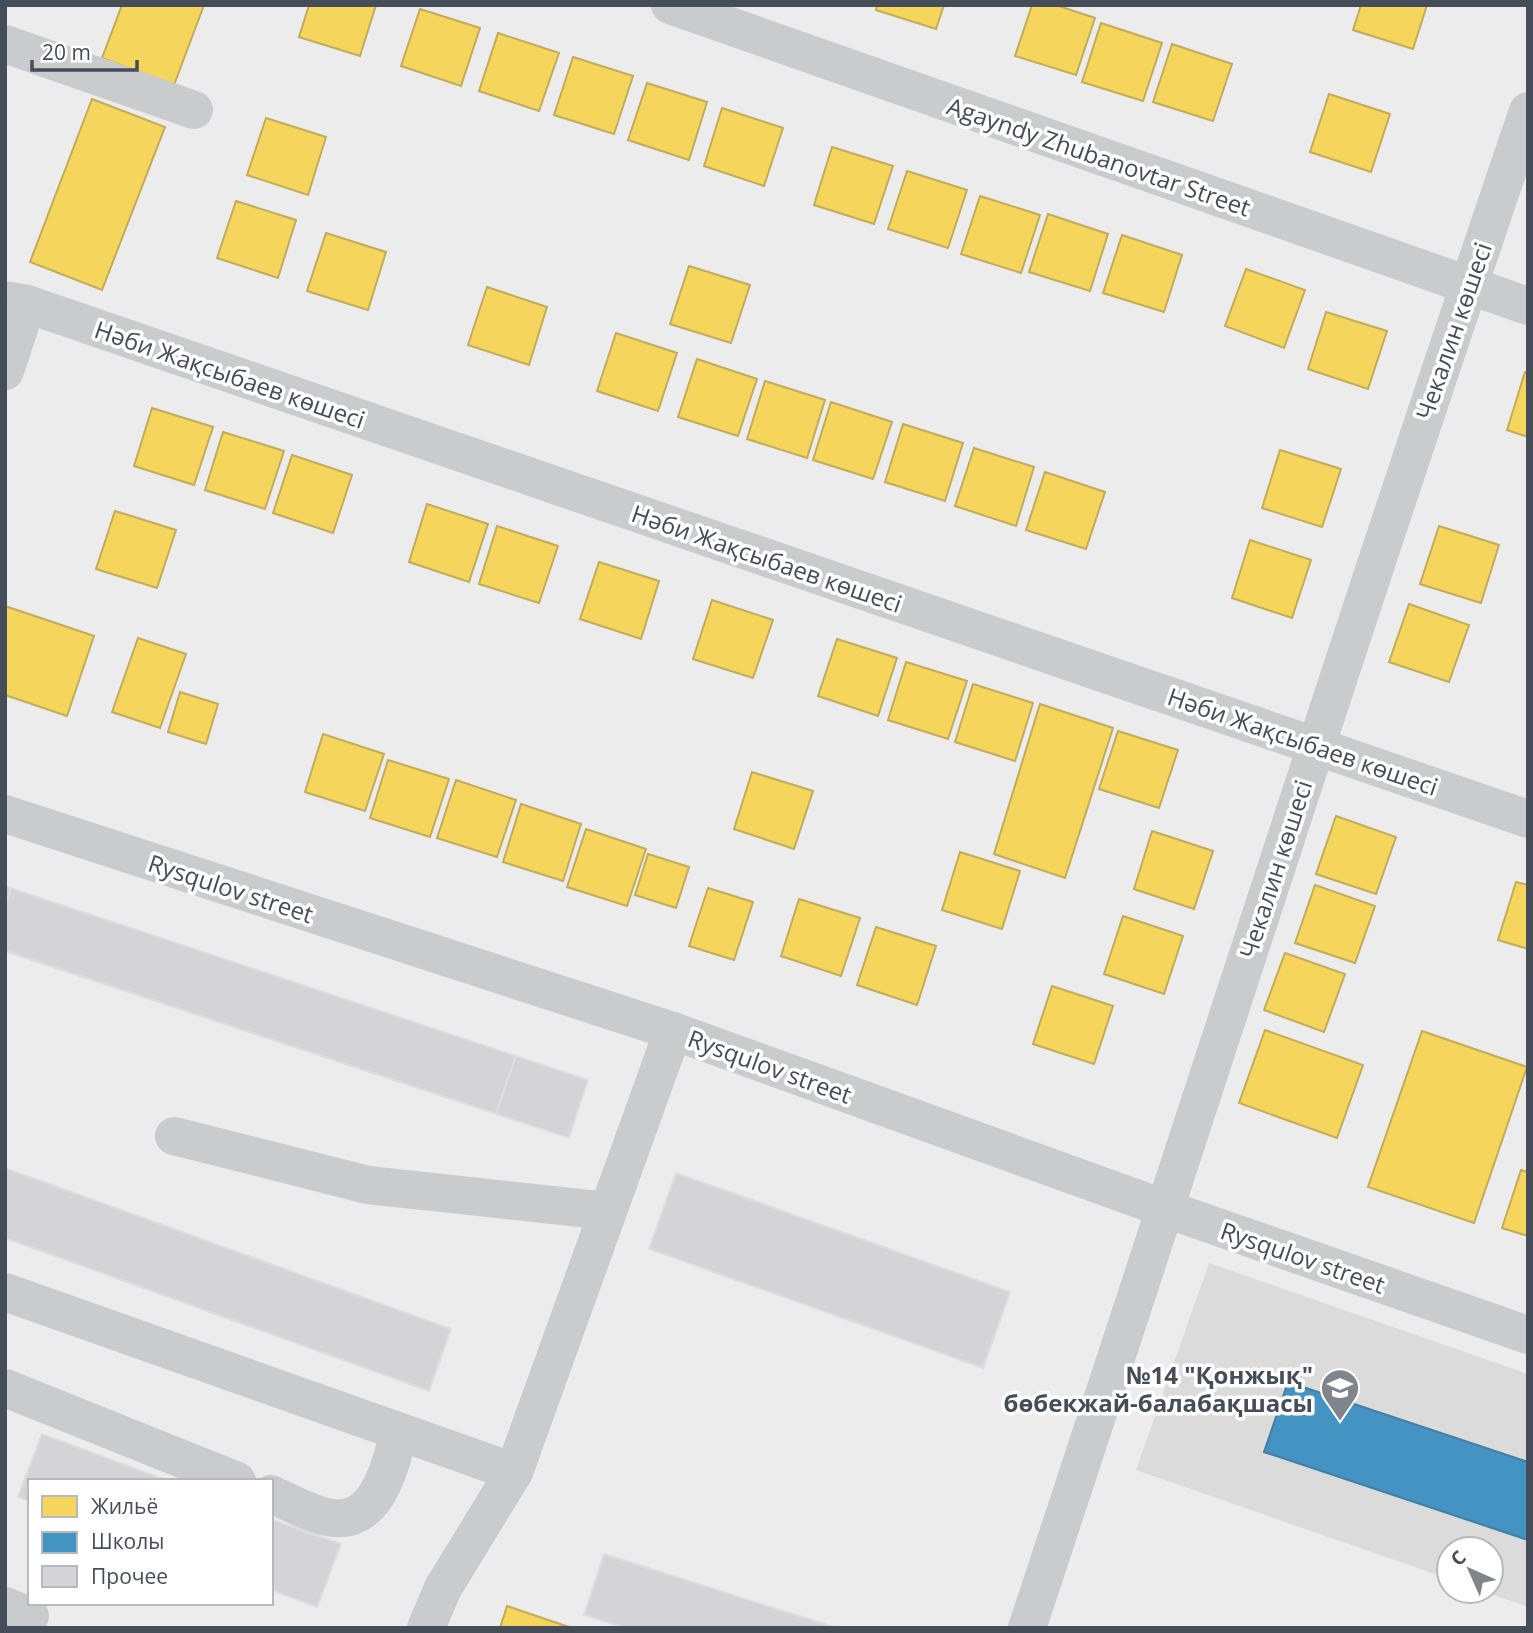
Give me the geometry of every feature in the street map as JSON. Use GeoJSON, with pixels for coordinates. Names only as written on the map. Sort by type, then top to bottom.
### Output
{"type":"FeatureCollection","features":[{"type":"Feature","properties":{"kind":"street","name":"Agayndy Zhubanovtar Street"},"geometry":{"type":"LineString","coordinates":[[670,5],[1528,306]]}},
{"type":"Feature","properties":{"kind":"street"},"geometry":{"type":"LineString","coordinates":[[5,44],[194,110]]}},
{"type":"Feature","properties":{"kind":"street","name":"Чекалин көшесі"},"geometry":{"type":"LineString","coordinates":[[1027,1628],[1166,1209],[1315,745],[1528,111]]}},
{"type":"Feature","properties":{"kind":"street"},"geometry":{"type":"LineString","coordinates":[[5,372],[16,302]]}},
{"type":"Feature","properties":{"kind":"street","name":"Нәби Жақсыбаев көшесі"},"geometry":{"type":"LineString","coordinates":[[16,302],[1528,819]]}},
{"type":"Feature","properties":{"kind":"street","name":"Rysqulov street"},"geometry":{"type":"LineString","coordinates":[[5,814],[673,1031],[1166,1209],[1528,1335]]}},
{"type":"Feature","properties":{"kind":"street"},"geometry":{"type":"LineString","coordinates":[[426,1628],[443,1588],[514,1472],[673,1031]]}},
{"type":"Feature","properties":{"kind":"street"},"geometry":{"type":"LineString","coordinates":[[174,1136],[368,1185],[607,1211]]}},
{"type":"Feature","properties":{"kind":"street"},"geometry":{"type":"LineString","coordinates":[[5,1292],[514,1472]]}},
{"type":"Feature","properties":{"kind":"street"},"geometry":{"type":"LineString","coordinates":[[5,1388],[232,1479]]}},
{"type":"Feature","properties":{"kind":"street"},"geometry":{"type":"LineString","coordinates":[[273,1495],[328,1517],[349,1518],[372,1503],[388,1475],[399,1432]]}},
{"type":"Feature","properties":{"kind":"shaded area","name":"№14 \"Қонжық\" бөбекжай-балабақшасы"},"geometry":{"type":"Polygon","coordinates":[[[1209,1263],[1528,1374],[1528,1607],[1505,1599],[1505,1535],[1435,1535],[1435,1574],[1136,1470],[1209,1263]]]}},
{"type":"Feature","properties":{"kind":"building: Жильё"},"geometry":{"type":"Polygon","coordinates":[[[122,5],[204,5],[174,85],[102,58],[122,5]]]}},
{"type":"Feature","properties":{"kind":"building: Жильё"},"geometry":{"type":"Polygon","coordinates":[[[309,5],[376,5],[360,56],[299,37],[309,5]]]}},
{"type":"Feature","properties":{"kind":"building: Жильё"},"geometry":{"type":"Polygon","coordinates":[[[877,5],[944,5],[936,29],[876,10],[877,5]]]}},
{"type":"Feature","properties":{"kind":"building: Жильё"},"geometry":{"type":"Polygon","coordinates":[[[1032,5],[1056,5],[1095,18],[1076,75],[1015,56],[1032,5]]]}},
{"type":"Feature","properties":{"kind":"building: Жильё"},"geometry":{"type":"Polygon","coordinates":[[[1361,5],[1427,5],[1413,49],[1353,30],[1361,5]]]}},
{"type":"Feature","properties":{"kind":"building: Жильё"},"geometry":{"type":"Polygon","coordinates":[[[420,9],[480,28],[461,86],[401,66],[420,9]]]}},
{"type":"Feature","properties":{"kind":"building: Жильё"},"geometry":{"type":"Polygon","coordinates":[[[1101,23],[1162,43],[1143,101],[1082,82],[1101,23]]]}},
{"type":"Feature","properties":{"kind":"building: Жильё"},"geometry":{"type":"Polygon","coordinates":[[[498,33],[559,53],[539,111],[479,91],[498,33]]]}},
{"type":"Feature","properties":{"kind":"building: Жильё"},"geometry":{"type":"Polygon","coordinates":[[[1172,44],[1232,64],[1213,121],[1153,102],[1172,44]]]}},
{"type":"Feature","properties":{"kind":"building: Жильё"},"geometry":{"type":"Polygon","coordinates":[[[573,57],[633,76],[614,134],[554,115],[573,57]]]}},
{"type":"Feature","properties":{"kind":"building: Жильё"},"geometry":{"type":"Polygon","coordinates":[[[647,83],[707,102],[689,160],[628,140],[647,83]]]}},
{"type":"Feature","properties":{"kind":"building: Жильё"},"geometry":{"type":"Polygon","coordinates":[[[1329,94],[1390,114],[1371,172],[1310,152],[1329,94]]]}},
{"type":"Feature","properties":{"kind":"building: Жильё"},"geometry":{"type":"Polygon","coordinates":[[[92,99],[165,127],[102,290],[30,262],[92,99]]]}},
{"type":"Feature","properties":{"kind":"building: Жильё"},"geometry":{"type":"Polygon","coordinates":[[[722,108],[783,128],[764,186],[704,166],[722,108]]]}},
{"type":"Feature","properties":{"kind":"building: Жильё"},"geometry":{"type":"Polygon","coordinates":[[[266,118],[326,137],[308,195],[247,175],[266,118]]]}},
{"type":"Feature","properties":{"kind":"building: Жильё"},"geometry":{"type":"Polygon","coordinates":[[[832,147],[893,166],[874,224],[814,205],[832,147]]]}},
{"type":"Feature","properties":{"kind":"building: Жильё"},"geometry":{"type":"Polygon","coordinates":[[[907,171],[967,190],[948,248],[888,229],[907,171]]]}},
{"type":"Feature","properties":{"kind":"building: Жильё"},"geometry":{"type":"Polygon","coordinates":[[[980,196],[1040,215],[1021,273],[961,254],[980,196]]]}},
{"type":"Feature","properties":{"kind":"building: Жильё"},"geometry":{"type":"Polygon","coordinates":[[[236,201],[296,220],[278,278],[217,258],[236,201]]]}},
{"type":"Feature","properties":{"kind":"building: Жильё"},"geometry":{"type":"Polygon","coordinates":[[[1048,214],[1108,234],[1090,291],[1029,272],[1048,214]]]}},
{"type":"Feature","properties":{"kind":"building: Жильё"},"geometry":{"type":"Polygon","coordinates":[[[326,233],[386,252],[368,310],[307,291],[326,233]]]}},
{"type":"Feature","properties":{"kind":"building: Жильё"},"geometry":{"type":"Polygon","coordinates":[[[1122,235],[1182,255],[1164,312],[1103,293],[1122,235]]]}},
{"type":"Feature","properties":{"kind":"building: Жильё"},"geometry":{"type":"Polygon","coordinates":[[[689,266],[750,285],[731,343],[670,324],[689,266]]]}},
{"type":"Feature","properties":{"kind":"building: Жильё"},"geometry":{"type":"Polygon","coordinates":[[[1246,269],[1305,290],[1284,348],[1225,326],[1246,269]]]}},
{"type":"Feature","properties":{"kind":"building: Жильё"},"geometry":{"type":"Polygon","coordinates":[[[487,287],[547,307],[529,365],[468,345],[487,287]]]}},
{"type":"Feature","properties":{"kind":"building: Жильё"},"geometry":{"type":"Polygon","coordinates":[[[1326,312],[1387,331],[1368,389],[1308,369],[1326,312]]]}},
{"type":"Feature","properties":{"kind":"building: Жильё"},"geometry":{"type":"Polygon","coordinates":[[[616,333],[677,353],[658,411],[597,391],[616,333]]]}},
{"type":"Feature","properties":{"kind":"building: Жильё"},"geometry":{"type":"Polygon","coordinates":[[[697,359],[757,379],[738,436],[678,417],[697,359]]]}},
{"type":"Feature","properties":{"kind":"building: Жильё"},"geometry":{"type":"Polygon","coordinates":[[[1525,372],[1528,373],[1528,437],[1507,430],[1525,372]]]}},
{"type":"Feature","properties":{"kind":"building: Жильё"},"geometry":{"type":"Polygon","coordinates":[[[765,381],[825,400],[807,458],[747,439],[765,381]]]}},
{"type":"Feature","properties":{"kind":"building: Жильё"},"geometry":{"type":"Polygon","coordinates":[[[831,402],[892,422],[873,479],[813,460],[831,402]]]}},
{"type":"Feature","properties":{"kind":"building: Жильё"},"geometry":{"type":"Polygon","coordinates":[[[152,408],[213,427],[194,485],[134,466],[152,408]]]}},
{"type":"Feature","properties":{"kind":"building: Жильё"},"geometry":{"type":"Polygon","coordinates":[[[903,424],[963,443],[945,501],[885,482],[903,424]]]}},
{"type":"Feature","properties":{"kind":"building: Жильё"},"geometry":{"type":"Polygon","coordinates":[[[223,432],[284,451],[265,509],[205,490],[223,432]]]}},
{"type":"Feature","properties":{"kind":"building: Жильё"},"geometry":{"type":"Polygon","coordinates":[[[974,448],[1034,467],[1016,526],[955,506],[974,448]]]}},
{"type":"Feature","properties":{"kind":"building: Жильё"},"geometry":{"type":"Polygon","coordinates":[[[1280,450],[1341,469],[1322,527],[1262,508],[1280,450]]]}},
{"type":"Feature","properties":{"kind":"building: Жильё"},"geometry":{"type":"Polygon","coordinates":[[[292,455],[352,475],[333,533],[273,513],[292,455]]]}},
{"type":"Feature","properties":{"kind":"building: Жильё"},"geometry":{"type":"Polygon","coordinates":[[[1045,472],[1105,492],[1086,549],[1026,530],[1045,472]]]}},
{"type":"Feature","properties":{"kind":"building: Жильё"},"geometry":{"type":"Polygon","coordinates":[[[427,504],[488,524],[469,582],[409,562],[427,504]]]}},
{"type":"Feature","properties":{"kind":"building: Жильё"},"geometry":{"type":"Polygon","coordinates":[[[115,511],[176,530],[157,588],[96,569],[115,511]]]}},
{"type":"Feature","properties":{"kind":"building: Жильё"},"geometry":{"type":"Polygon","coordinates":[[[497,526],[558,546],[539,603],[479,584],[497,526]]]}},
{"type":"Feature","properties":{"kind":"building: Жильё"},"geometry":{"type":"Polygon","coordinates":[[[1439,526],[1499,545],[1481,603],[1420,584],[1439,526]]]}},
{"type":"Feature","properties":{"kind":"building: Жильё"},"geometry":{"type":"Polygon","coordinates":[[[1250,540],[1311,560],[1292,618],[1232,598],[1250,540]]]}},
{"type":"Feature","properties":{"kind":"building: Жильё"},"geometry":{"type":"Polygon","coordinates":[[[599,562],[659,581],[641,639],[580,619],[599,562]]]}},
{"type":"Feature","properties":{"kind":"building: Жильё"},"geometry":{"type":"Polygon","coordinates":[[[712,600],[773,620],[753,678],[693,659],[712,600]]]}},
{"type":"Feature","properties":{"kind":"building: Жильё"},"geometry":{"type":"Polygon","coordinates":[[[1409,604],[1469,625],[1449,682],[1389,662],[1409,604]]]}},
{"type":"Feature","properties":{"kind":"building: Жильё"},"geometry":{"type":"Polygon","coordinates":[[[5,606],[94,636],[67,716],[5,695],[5,606]]]}},
{"type":"Feature","properties":{"kind":"building: Жильё"},"geometry":{"type":"Polygon","coordinates":[[[138,638],[186,654],[160,728],[112,712],[138,638]]]}},
{"type":"Feature","properties":{"kind":"building: Жильё"},"geometry":{"type":"Polygon","coordinates":[[[837,639],[897,658],[878,716],[818,696],[837,639]]]}},
{"type":"Feature","properties":{"kind":"building: Жильё"},"geometry":{"type":"Polygon","coordinates":[[[906,662],[967,681],[948,739],[888,720],[906,662]]]}},
{"type":"Feature","properties":{"kind":"building: Жильё"},"geometry":{"type":"Polygon","coordinates":[[[973,684],[1033,703],[1015,761],[955,742],[973,684]]]}},
{"type":"Feature","properties":{"kind":"building: Жильё"},"geometry":{"type":"Polygon","coordinates":[[[180,692],[218,704],[206,744],[168,732],[180,692]]]}},
{"type":"Feature","properties":{"kind":"building: Жильё"},"geometry":{"type":"Polygon","coordinates":[[[1040,704],[1113,728],[1065,878],[994,854],[1040,704]]]}},
{"type":"Feature","properties":{"kind":"building: Жильё"},"geometry":{"type":"Polygon","coordinates":[[[1118,731],[1178,750],[1159,808],[1099,789],[1118,731]]]}},
{"type":"Feature","properties":{"kind":"building: Жильё"},"geometry":{"type":"Polygon","coordinates":[[[323,734],[384,754],[365,811],[305,792],[323,734]]]}},
{"type":"Feature","properties":{"kind":"building: Жильё"},"geometry":{"type":"Polygon","coordinates":[[[388,760],[449,779],[430,837],[370,818],[388,760]]]}},
{"type":"Feature","properties":{"kind":"building: Жильё"},"geometry":{"type":"Polygon","coordinates":[[[752,772],[813,791],[794,849],[734,829],[752,772]]]}},
{"type":"Feature","properties":{"kind":"building: Жильё"},"geometry":{"type":"Polygon","coordinates":[[[456,780],[516,800],[497,857],[437,838],[456,780]]]}},
{"type":"Feature","properties":{"kind":"building: Жильё"},"geometry":{"type":"Polygon","coordinates":[[[521,804],[581,824],[563,881],[503,862],[521,804]]]}},
{"type":"Feature","properties":{"kind":"building: Жильё"},"geometry":{"type":"Polygon","coordinates":[[[1336,816],[1396,837],[1376,894],[1316,874],[1336,816]]]}},
{"type":"Feature","properties":{"kind":"building: Жильё"},"geometry":{"type":"Polygon","coordinates":[[[586,829],[646,849],[627,906],[567,887],[586,829]]]}},
{"type":"Feature","properties":{"kind":"building: Жильё"},"geometry":{"type":"Polygon","coordinates":[[[1152,831],[1213,851],[1194,909],[1134,889],[1152,831]]]}},
{"type":"Feature","properties":{"kind":"building: Жильё"},"geometry":{"type":"Polygon","coordinates":[[[960,852],[1020,871],[1002,929],[942,910],[960,852]]]}},
{"type":"Feature","properties":{"kind":"building: Жильё"},"geometry":{"type":"Polygon","coordinates":[[[648,854],[689,867],[676,908],[635,895],[648,854]]]}},
{"type":"Feature","properties":{"kind":"building: Жильё"},"geometry":{"type":"Polygon","coordinates":[[[1516,882],[1528,885],[1528,949],[1498,940],[1516,882]]]}},
{"type":"Feature","properties":{"kind":"building: Жильё"},"geometry":{"type":"Polygon","coordinates":[[[1315,885],[1375,906],[1355,963],[1295,943],[1315,885]]]}},
{"type":"Feature","properties":{"kind":"building: Жильё"},"geometry":{"type":"Polygon","coordinates":[[[708,888],[753,902],[734,960],[689,946],[708,888]]]}},
{"type":"Feature","properties":{"kind":"building: Жильё"},"geometry":{"type":"Polygon","coordinates":[[[799,899],[860,918],[841,976],[781,956],[799,899]]]}},
{"type":"Feature","properties":{"kind":"building: Жильё"},"geometry":{"type":"Polygon","coordinates":[[[1123,916],[1183,936],[1164,994],[1104,974],[1123,916]]]}},
{"type":"Feature","properties":{"kind":"building: Жильё"},"geometry":{"type":"Polygon","coordinates":[[[876,927],[936,946],[917,1005],[857,985],[876,927]]]}},
{"type":"Feature","properties":{"kind":"building: Жильё"},"geometry":{"type":"Polygon","coordinates":[[[1285,953],[1345,974],[1324,1032],[1264,1010],[1285,953]]]}},
{"type":"Feature","properties":{"kind":"building: Жильё"},"geometry":{"type":"Polygon","coordinates":[[[1052,986],[1113,1006],[1094,1064],[1033,1044],[1052,986]]]}},
{"type":"Feature","properties":{"kind":"building: Жильё"},"geometry":{"type":"Polygon","coordinates":[[[1265,1030],[1363,1065],[1337,1138],[1239,1103],[1265,1030]]]}},
{"type":"Feature","properties":{"kind":"building: Жильё"},"geometry":{"type":"Polygon","coordinates":[[[1422,1031],[1527,1067],[1474,1223],[1368,1187],[1422,1031]]]}},
{"type":"Feature","properties":{"kind":"building: Жильё"},"geometry":{"type":"Polygon","coordinates":[[[1521,1170],[1528,1172],[1528,1236],[1502,1228],[1521,1170]]]}},
{"type":"Feature","properties":{"kind":"building: Жильё"},"geometry":{"type":"Polygon","coordinates":[[[507,1606],[569,1627],[569,1628],[500,1628],[507,1606]]]}},
{"type":"Feature","properties":{"kind":"building: Школы"},"geometry":{"type":"Polygon","coordinates":[[[1288,1382],[1528,1462],[1528,1540],[1264,1452],[1288,1382]]]}},
{"type":"Feature","properties":{"kind":"building: Прочее"},"geometry":{"type":"Polygon","coordinates":[[[5,886],[11,888],[5,907],[5,886]]]}},
{"type":"Feature","properties":{"kind":"building: Прочее"},"geometry":{"type":"Polygon","coordinates":[[[11,888],[516,1056],[496,1114],[5,951],[5,907],[11,888]]]}},
{"type":"Feature","properties":{"kind":"building: Прочее"},"geometry":{"type":"Polygon","coordinates":[[[516,1056],[588,1080],[569,1138],[496,1114],[516,1056]]]}},
{"type":"Feature","properties":{"kind":"building: Прочее"},"geometry":{"type":"Polygon","coordinates":[[[5,1168],[451,1329],[429,1391],[5,1238],[5,1168]]]}},
{"type":"Feature","properties":{"kind":"building: Прочее"},"geometry":{"type":"Polygon","coordinates":[[[676,1173],[1010,1292],[983,1368],[649,1249],[676,1173]]]}},
{"type":"Feature","properties":{"kind":"building: Прочее"},"geometry":{"type":"Polygon","coordinates":[[[42,1434],[164,1479],[28,1479],[28,1500],[18,1497],[42,1434]]]}},
{"type":"Feature","properties":{"kind":"building: Прочее"},"geometry":{"type":"Polygon","coordinates":[[[273,1520],[341,1544],[317,1607],[273,1591],[273,1520]]]}},
{"type":"Feature","properties":{"kind":"building: Прочее"},"geometry":{"type":"Polygon","coordinates":[[[604,1554],[837,1628],[625,1628],[584,1615],[604,1554]]]}},
{"type":"Feature","properties":{"kind":"place","name":"№14 \"Қонжық\" бөбекжай-балабақшасы"},"geometry":{"type":"Point","coordinates":[1340,1422]}}]}
